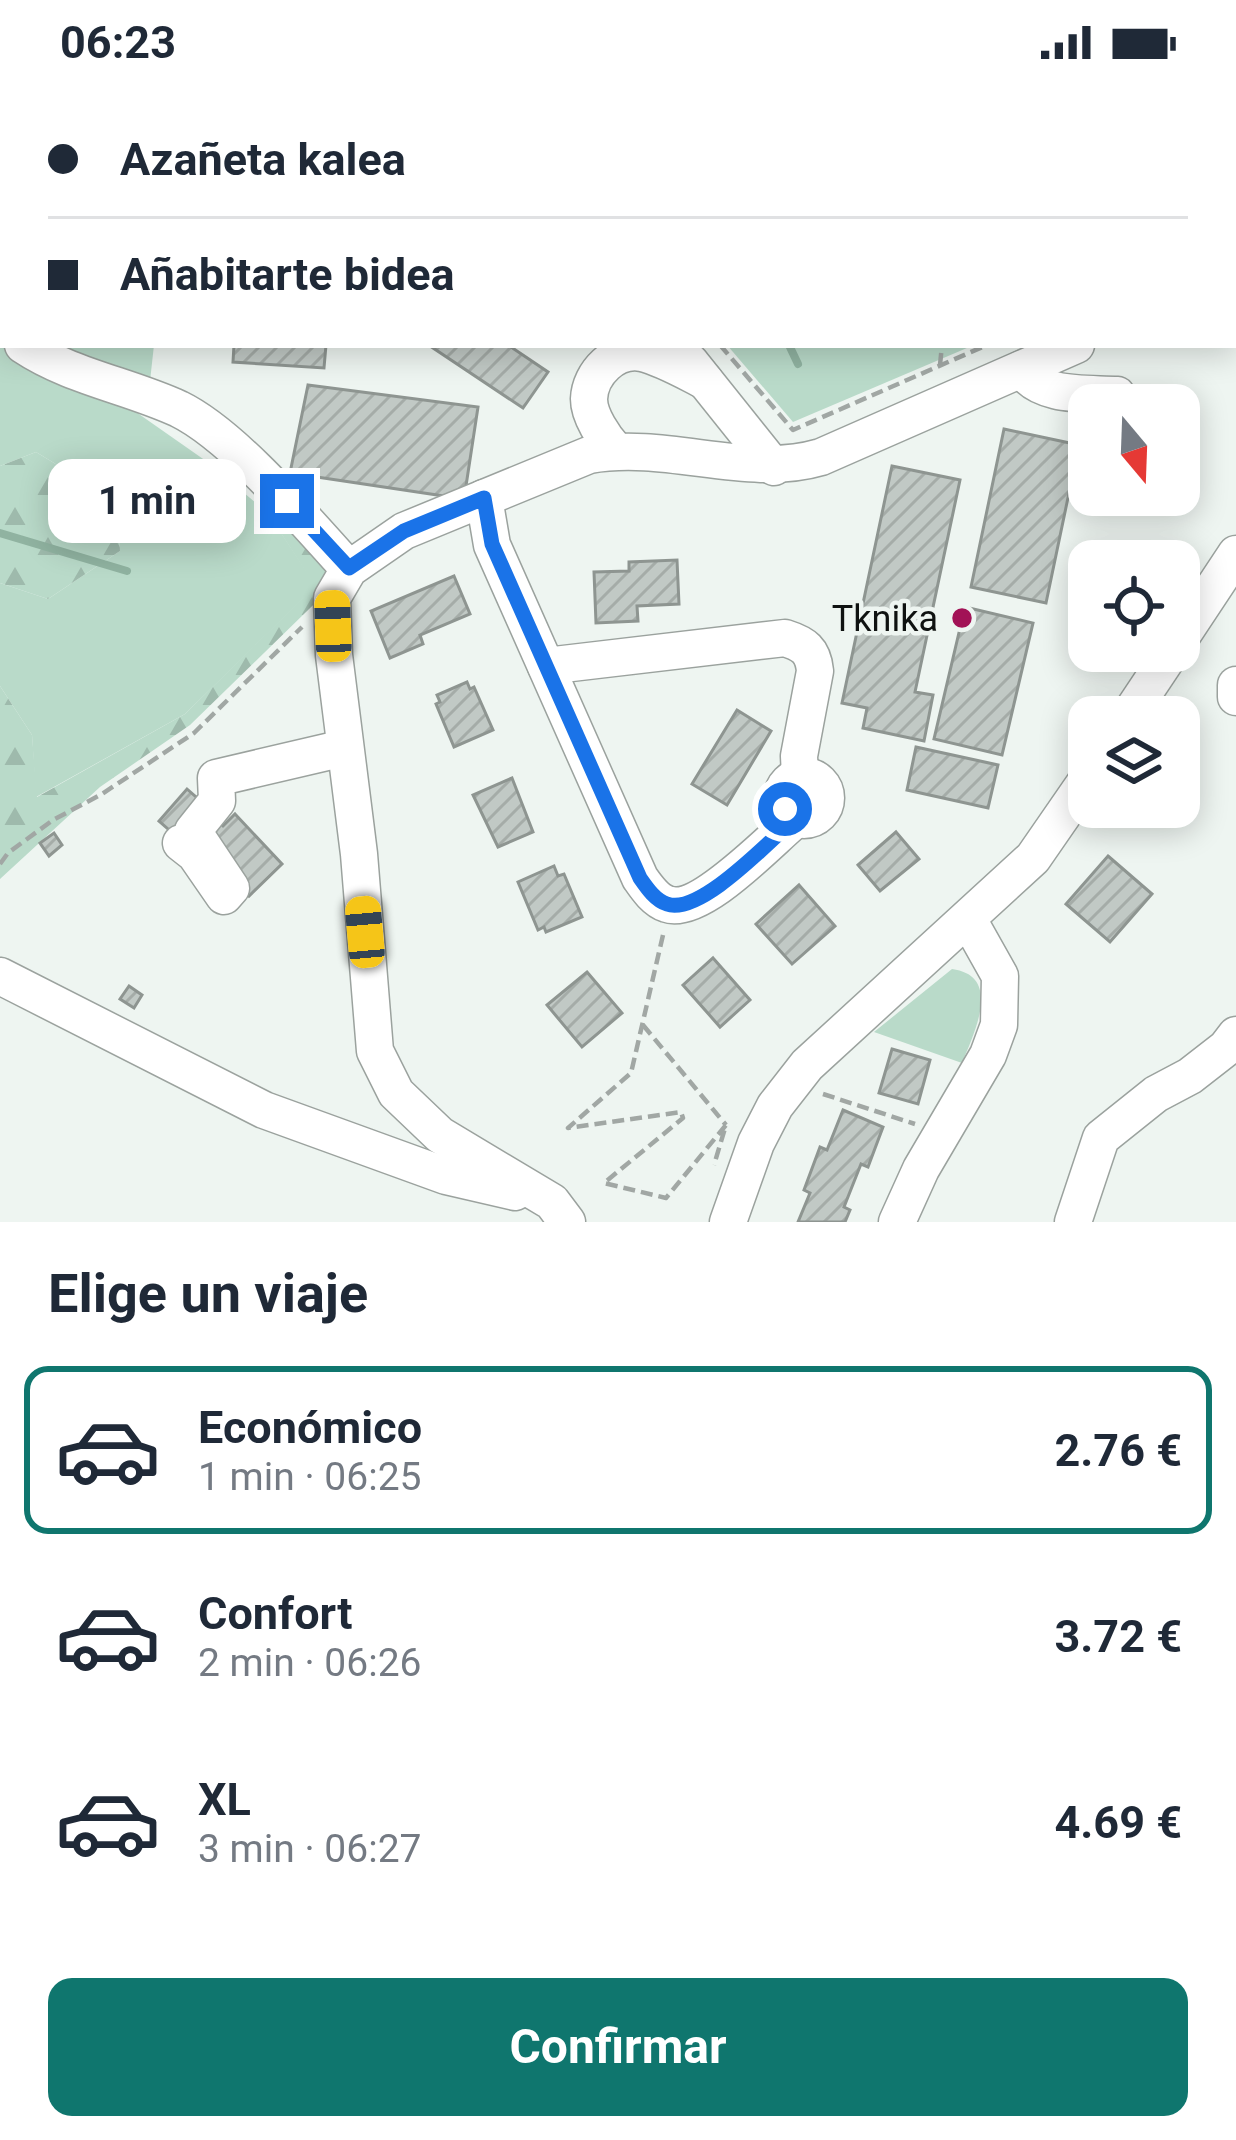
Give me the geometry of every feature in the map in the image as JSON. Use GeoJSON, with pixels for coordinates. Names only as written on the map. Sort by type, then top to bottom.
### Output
{"type":"FeatureCollection","features":[{"type":"Feature","properties":{"kind":"street"},"geometry":{"type":"LineString","coordinates":[[28,348],[74,373],[134,392],[201,422],[287,501],[340,583],[344,748],[359,854],[375,1051],[396,1093],[440,1135],[560,1212]]}},
{"type":"Feature","properties":{"kind":"street"},"geometry":{"type":"LineString","coordinates":[[678,348],[774,466]]}},
{"type":"Feature","properties":{"kind":"street"},"geometry":{"type":"LineString","coordinates":[[340,583],[404,531],[589,454],[664,451],[774,466],[821,457],[1069,348]]}},
{"type":"Feature","properties":{"kind":"street"},"geometry":{"type":"LineString","coordinates":[[615,450],[588,403],[595,378],[614,358],[641,353],[705,380]]}},
{"type":"Feature","properties":{"kind":"street"},"geometry":{"type":"LineString","coordinates":[[1022,369],[1029,381],[1068,390]]}},
{"type":"Feature","properties":{"kind":"street"},"geometry":{"type":"LineString","coordinates":[[484,498],[492,544],[546,666],[640,878],[654,896],[669,906],[689,905],[713,891],[796,818],[818,815],[826,797],[817,779],[800,776],[799,756],[815,671],[814,657],[802,644],[785,638],[546,666]]}},
{"type":"Feature","properties":{"kind":"street"},"geometry":{"type":"LineString","coordinates":[[1200,608],[1236,554]]}},
{"type":"Feature","properties":{"kind":"street"},"geometry":{"type":"LineString","coordinates":[[1236,685],[1236,697]]}},
{"type":"Feature","properties":{"kind":"street"},"geometry":{"type":"LineString","coordinates":[[182,843],[224,896],[231,888],[194,830],[217,801],[216,778],[344,748]]}},
{"type":"Feature","properties":{"kind":"street"},"geometry":{"type":"LineString","coordinates":[[728,1222],[756,1143],[775,1106],[807,1064],[1034,858],[1068,808]]}},
{"type":"Feature","properties":{"kind":"street"},"geometry":{"type":"LineString","coordinates":[[897,1222],[999,1025],[1000,976],[968,919]]}},
{"type":"Feature","properties":{"kind":"street"},"geometry":{"type":"LineString","coordinates":[[0,976],[264,1110],[560,1212]]}},
{"type":"Feature","properties":{"kind":"street"},"geometry":{"type":"LineString","coordinates":[[1073,1222],[1101,1138],[1156,1094],[1190,1076],[1236,1035]]}},
{"type":"Feature","properties":{"kind":"path"},"geometry":{"type":"LineString","coordinates":[[722,348],[794,430],[980,348]]}},
{"type":"Feature","properties":{"kind":"path"},"geometry":{"type":"LineString","coordinates":[[940,364],[942,348]]}},
{"type":"Feature","properties":{"kind":"path"},"geometry":{"type":"LineString","coordinates":[[0,865],[53,820],[102,794],[194,733],[340,583]]}},
{"type":"Feature","properties":{"kind":"path"},"geometry":{"type":"LineString","coordinates":[[669,906],[631,1073],[568,1128],[681,1112],[683,1118],[604,1183],[666,1198],[726,1125]]}},
{"type":"Feature","properties":{"kind":"path"},"geometry":{"type":"LineString","coordinates":[[643,1024],[726,1125]]}},
{"type":"Feature","properties":{"kind":"path"},"geometry":{"type":"LineString","coordinates":[[810,1090],[926,1127]]}},
{"type":"Feature","properties":{"kind":"path"},"geometry":{"type":"LineString","coordinates":[[708,1184],[726,1125]]}},
{"type":"Feature","properties":{"kind":"green space"},"geometry":{"type":"Polygon","coordinates":[[[0,348],[154,348],[150,381],[136,412],[206,461],[268,513],[316,586],[185,714],[36,797],[32,735],[0,686],[0,583],[48,599],[120,551],[118,502],[36,452],[0,466],[0,348]]]}},
{"type":"Feature","properties":{"kind":"green space"},"geometry":{"type":"Polygon","coordinates":[[[730,348],[967,348],[793,422],[730,348]]]}},
{"type":"Feature","properties":{"kind":"green space"},"geometry":{"type":"Polygon","coordinates":[[[36,452],[118,502],[120,551],[48,599],[0,583],[0,466],[36,452]]]}},
{"type":"Feature","properties":{"kind":"green space"},"geometry":{"type":"Polygon","coordinates":[[[283,496],[347,572],[190,725],[100,787],[0,879],[0,686],[32,735],[37,797],[185,714],[315,586],[268,513],[283,496]]]}},
{"type":"Feature","properties":{"kind":"green space"},"geometry":{"type":"Polygon","coordinates":[[[952,969],[968,974],[981,994],[978,1022],[962,1063],[874,1032],[952,969]]]}},
{"type":"Feature","properties":{"kind":"building"},"geometry":{"type":"Polygon","coordinates":[[[234,348],[326,348],[324,368],[233,362],[234,348]]]}},
{"type":"Feature","properties":{"kind":"building"},"geometry":{"type":"Polygon","coordinates":[[[433,348],[512,348],[548,372],[523,408],[433,348]]]}},
{"type":"Feature","properties":{"kind":"building"},"geometry":{"type":"Polygon","coordinates":[[[308,385],[478,407],[464,499],[290,473],[308,385]]]}},
{"type":"Feature","properties":{"kind":"building","name":"Tknika"},"geometry":{"type":"Polygon","coordinates":[[[1004,429],[1068,443],[1068,498],[1046,603],[971,587],[1004,429]]]}},
{"type":"Feature","properties":{"kind":"building"},"geometry":{"type":"Polygon","coordinates":[[[892,466],[960,480],[915,692],[933,695],[924,741],[863,728],[867,708],[842,703],[892,466]]]}},
{"type":"Feature","properties":{"kind":"building"},"geometry":{"type":"Polygon","coordinates":[[[677,560],[679,604],[637,606],[638,621],[596,623],[594,572],[629,571],[629,562],[677,560]]]}},
{"type":"Feature","properties":{"kind":"building"},"geometry":{"type":"Polygon","coordinates":[[[454,576],[470,614],[420,635],[423,644],[390,658],[371,611],[454,576]]]}},
{"type":"Feature","properties":{"kind":"building"},"geometry":{"type":"Polygon","coordinates":[[[965,607],[1033,623],[1002,755],[934,739],[965,607]]]}},
{"type":"Feature","properties":{"kind":"building"},"geometry":{"type":"Polygon","coordinates":[[[467,682],[470,689],[474,687],[493,730],[454,747],[436,704],[440,702],[437,695],[467,682]]]}},
{"type":"Feature","properties":{"kind":"building"},"geometry":{"type":"Polygon","coordinates":[[[737,710],[771,731],[727,805],[692,784],[737,710]]]}},
{"type":"Feature","properties":{"kind":"building"},"geometry":{"type":"Polygon","coordinates":[[[916,747],[998,765],[988,808],[907,790],[916,747]]]}},
{"type":"Feature","properties":{"kind":"building"},"geometry":{"type":"Polygon","coordinates":[[[512,778],[533,832],[498,847],[473,795],[512,778]]]}},
{"type":"Feature","properties":{"kind":"building"},"geometry":{"type":"Polygon","coordinates":[[[187,789],[204,804],[176,836],[159,821],[187,789]]]}},
{"type":"Feature","properties":{"kind":"building"},"geometry":{"type":"Polygon","coordinates":[[[235,814],[282,864],[249,896],[224,870],[202,832],[216,819],[223,826],[235,814]]]}},
{"type":"Feature","properties":{"kind":"building"},"geometry":{"type":"Polygon","coordinates":[[[896,832],[919,859],[880,891],[858,865],[896,832]]]}},
{"type":"Feature","properties":{"kind":"building"},"geometry":{"type":"Polygon","coordinates":[[[54,833],[62,845],[49,856],[40,843],[54,833]]]}},
{"type":"Feature","properties":{"kind":"building"},"geometry":{"type":"Polygon","coordinates":[[[1108,856],[1152,894],[1110,942],[1066,904],[1108,856]]]}},
{"type":"Feature","properties":{"kind":"building"},"geometry":{"type":"Polygon","coordinates":[[[554,866],[558,876],[564,874],[582,917],[546,932],[544,927],[538,930],[518,882],[554,866]]]}},
{"type":"Feature","properties":{"kind":"building"},"geometry":{"type":"Polygon","coordinates":[[[799,885],[835,926],[792,964],[756,924],[799,885]]]}},
{"type":"Feature","properties":{"kind":"building"},"geometry":{"type":"Polygon","coordinates":[[[713,958],[750,1000],[720,1027],[683,985],[713,958]]]}},
{"type":"Feature","properties":{"kind":"building"},"geometry":{"type":"Polygon","coordinates":[[[587,972],[622,1013],[582,1047],[547,1005],[587,972]]]}},
{"type":"Feature","properties":{"kind":"building"},"geometry":{"type":"Polygon","coordinates":[[[129,986],[142,995],[134,1008],[120,999],[129,986]]]}},
{"type":"Feature","properties":{"kind":"building"},"geometry":{"type":"Polygon","coordinates":[[[892,1049],[930,1060],[918,1104],[879,1093],[892,1049]]]}},
{"type":"Feature","properties":{"kind":"building"},"geometry":{"type":"Polygon","coordinates":[[[843,1110],[883,1127],[868,1167],[861,1164],[844,1207],[850,1210],[845,1222],[798,1222],[820,1147],[827,1150],[843,1110]]]}},
{"type":"Feature","properties":{"kind":"waterway"},"geometry":{"type":"LineString","coordinates":[[790,348],[798,364]]}},
{"type":"Feature","properties":{"kind":"waterway"},"geometry":{"type":"LineString","coordinates":[[0,533],[127,571]]}},
{"type":"Feature","properties":{"kind":"place","name":"Tknika"},"geometry":{"type":"Point","coordinates":[962,618]}},
{"type":"Feature","properties":{"kind":"route"},"geometry":{"type":"LineString","coordinates":[[287,501],[349,568],[404,531],[484,498],[492,544],[640,878],[669,906],[689,905],[713,891],[796,818],[785,809]]}}]}
